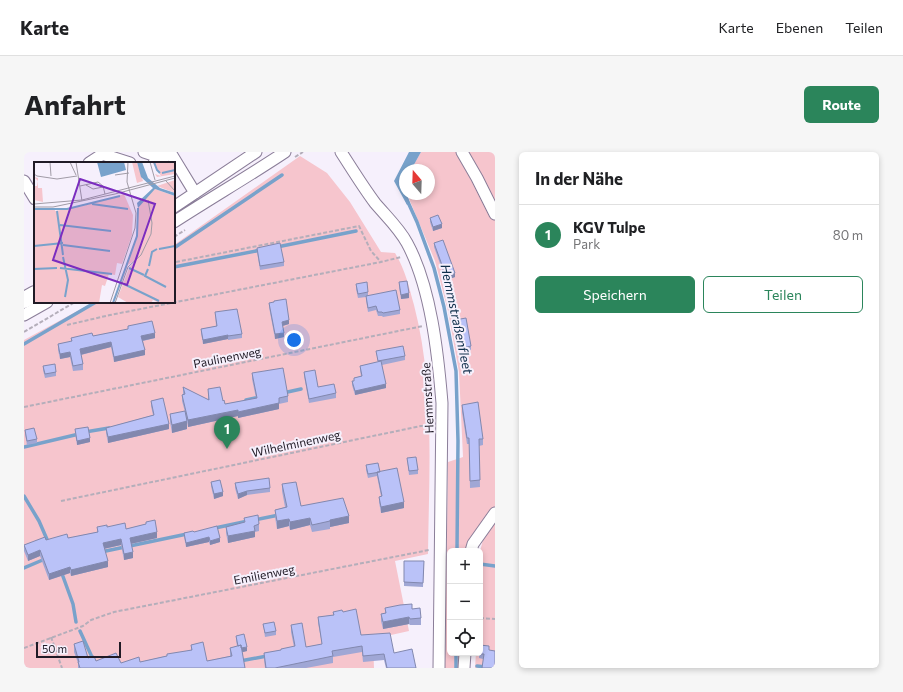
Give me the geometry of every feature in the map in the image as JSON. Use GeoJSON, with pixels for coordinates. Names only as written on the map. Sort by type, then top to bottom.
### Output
{"type":"FeatureCollection","features":[{"type":"Feature","properties":{"kind":"street"},"geometry":{"type":"LineString","coordinates":[[144,152],[164,156]]}},
{"type":"Feature","properties":{"kind":"street"},"geometry":{"type":"LineString","coordinates":[[175,206],[256,152]]}},
{"type":"Feature","properties":{"kind":"street"},"geometry":{"type":"LineString","coordinates":[[175,221],[253,174],[285,152]]}},
{"type":"Feature","properties":{"kind":"street","name":"Hemmstraße"},"geometry":{"type":"LineString","coordinates":[[341,152],[375,203],[390,218],[407,242],[419,271],[433,324],[440,371],[442,403],[439,668]]}},
{"type":"Feature","properties":{"kind":"street"},"geometry":{"type":"LineString","coordinates":[[462,152],[495,214]]}},
{"type":"Feature","properties":{"kind":"street"},"geometry":{"type":"LineString","coordinates":[[90,162],[104,153],[127,162]]}},
{"type":"Feature","properties":{"kind":"street"},"geometry":{"type":"LineString","coordinates":[[175,169],[195,193]]}},
{"type":"Feature","properties":{"kind":"street"},"geometry":{"type":"LineString","coordinates":[[24,181],[34,196]]}},
{"type":"Feature","properties":{"kind":"street"},"geometry":{"type":"LineString","coordinates":[[24,315],[34,298]]}},
{"type":"Feature","properties":{"kind":"street"},"geometry":{"type":"LineString","coordinates":[[472,548],[473,544],[495,513]]}},
{"type":"Feature","properties":{"kind":"street"},"geometry":{"type":"LineString","coordinates":[[464,668],[465,656]]}},
{"type":"Feature","properties":{"kind":"path"},"geometry":{"type":"LineString","coordinates":[[176,262],[359,226],[371,251],[381,262]]}},
{"type":"Feature","properties":{"kind":"path"},"geometry":{"type":"LineString","coordinates":[[175,303],[381,262],[412,254]]}},
{"type":"Feature","properties":{"kind":"path"},"geometry":{"type":"LineString","coordinates":[[24,332],[73,303]]}},
{"type":"Feature","properties":{"kind":"path"},"geometry":{"type":"LineString","coordinates":[[67,325],[174,303]]}},
{"type":"Feature","properties":{"kind":"path","name":"Paulinenweg"},"geometry":{"type":"LineString","coordinates":[[24,407],[433,324]]}},
{"type":"Feature","properties":{"kind":"path","name":"Wilhelminenweg"},"geometry":{"type":"LineString","coordinates":[[61,501],[421,426],[442,425]]}},
{"type":"Feature","properties":{"kind":"path","name":"Emilienweg"},"geometry":{"type":"LineString","coordinates":[[24,648],[83,626],[91,620],[114,612],[440,548]]}},
{"type":"Feature","properties":{"kind":"path"},"geometry":{"type":"LineString","coordinates":[[483,618],[495,619]]}},
{"type":"Feature","properties":{"kind":"path"},"geometry":{"type":"LineString","coordinates":[[52,637],[62,668]]}},
{"type":"Feature","properties":{"kind":"shaded area"},"geometry":{"type":"Polygon","coordinates":[[[421,152],[495,152],[495,506],[468,548],[447,548],[447,656],[462,656],[461,668],[445,668],[448,462],[463,457],[459,372],[448,311],[435,261],[410,200],[435,200],[435,164],[414,164],[421,152]]]}},
{"type":"Feature","properties":{"kind":"shaded area"},"geometry":{"type":"Polygon","coordinates":[[[300,156],[327,173],[350,202],[381,252],[395,253],[398,259],[404,272],[414,305],[421,336],[425,366],[428,397],[430,460],[428,554],[395,561],[409,631],[373,639],[374,668],[24,668],[24,340],[92,303],[175,303],[175,244],[300,156]]]}},
{"type":"Feature","properties":{"kind":"shaded area"},"geometry":{"type":"Polygon","coordinates":[[[495,523],[495,668],[475,668],[476,656],[483,656],[483,548],[481,548],[483,540],[495,523]]]}},
{"type":"Feature","properties":{"kind":"water"},"geometry":{"type":"Polygon","coordinates":[[[409,152],[421,152],[414,164],[403,164],[409,152]]]}},
{"type":"Feature","properties":{"kind":"water"},"geometry":{"type":"Polygon","coordinates":[[[399,171],[399,190],[394,181],[399,171]]]}},
{"type":"Feature","properties":{"kind":"water"},"geometry":{"type":"Polygon","coordinates":[[[404,200],[409,200],[410,204],[407,205],[404,200]]]}},
{"type":"Feature","properties":{"kind":"building"},"geometry":{"type":"Polygon","coordinates":[[[438,215],[442,224],[433,227],[430,218],[438,215]]]}},
{"type":"Feature","properties":{"kind":"building"},"geometry":{"type":"Polygon","coordinates":[[[443,240],[455,273],[446,276],[434,243],[443,240]]]}},
{"type":"Feature","properties":{"kind":"building"},"geometry":{"type":"Polygon","coordinates":[[[280,243],[284,262],[260,266],[257,248],[280,243]]]}},
{"type":"Feature","properties":{"kind":"building"},"geometry":{"type":"Polygon","coordinates":[[[407,281],[409,293],[401,295],[399,282],[407,281]]]}},
{"type":"Feature","properties":{"kind":"building"},"geometry":{"type":"Polygon","coordinates":[[[367,282],[368,292],[358,294],[356,284],[367,282]]]}},
{"type":"Feature","properties":{"kind":"building"},"geometry":{"type":"Polygon","coordinates":[[[396,290],[400,310],[383,313],[378,312],[376,306],[368,308],[366,296],[396,290]]]}},
{"type":"Feature","properties":{"kind":"building"},"geometry":{"type":"Polygon","coordinates":[[[286,299],[289,320],[282,322],[284,333],[275,334],[269,303],[286,299]]]}},
{"type":"Feature","properties":{"kind":"building"},"geometry":{"type":"Polygon","coordinates":[[[237,309],[242,334],[203,340],[201,329],[217,326],[215,312],[237,309]]]}},
{"type":"Feature","properties":{"kind":"building"},"geometry":{"type":"Polygon","coordinates":[[[466,318],[471,346],[463,348],[459,329],[456,329],[455,320],[466,318]]]}},
{"type":"Feature","properties":{"kind":"building"},"geometry":{"type":"Polygon","coordinates":[[[152,321],[155,333],[141,336],[145,350],[114,357],[111,342],[80,349],[83,364],[73,366],[70,352],[60,354],[58,344],[72,341],[71,338],[92,333],[93,336],[128,329],[128,326],[152,321]]]}},
{"type":"Feature","properties":{"kind":"building"},"geometry":{"type":"Polygon","coordinates":[[[403,346],[405,356],[378,361],[376,351],[403,346]]]}},
{"type":"Feature","properties":{"kind":"building"},"geometry":{"type":"Polygon","coordinates":[[[381,361],[386,384],[355,391],[352,381],[354,381],[354,378],[362,376],[360,366],[381,361]]]}},
{"type":"Feature","properties":{"kind":"building"},"geometry":{"type":"Polygon","coordinates":[[[55,364],[56,372],[45,374],[43,366],[55,364]]]}},
{"type":"Feature","properties":{"kind":"building"},"geometry":{"type":"Polygon","coordinates":[[[283,368],[288,396],[279,398],[279,403],[238,412],[238,410],[188,420],[182,395],[185,394],[183,387],[209,400],[208,389],[220,387],[225,404],[257,398],[252,373],[283,368]]]}},
{"type":"Feature","properties":{"kind":"building"},"geometry":{"type":"Polygon","coordinates":[[[315,370],[318,387],[334,384],[336,393],[309,399],[304,372],[315,370]]]}},
{"type":"Feature","properties":{"kind":"building"},"geometry":{"type":"Polygon","coordinates":[[[163,398],[169,424],[108,437],[106,428],[154,415],[151,401],[163,398]]]}},
{"type":"Feature","properties":{"kind":"building"},"geometry":{"type":"Polygon","coordinates":[[[478,402],[483,439],[479,439],[480,480],[470,481],[469,438],[467,438],[462,405],[478,402]]]}},
{"type":"Feature","properties":{"kind":"building"},"geometry":{"type":"Polygon","coordinates":[[[185,411],[187,421],[172,425],[170,414],[185,411]]]}},
{"type":"Feature","properties":{"kind":"building"},"geometry":{"type":"Polygon","coordinates":[[[88,427],[90,438],[77,441],[75,429],[88,427]]]}},
{"type":"Feature","properties":{"kind":"building"},"geometry":{"type":"Polygon","coordinates":[[[34,428],[37,439],[27,441],[25,430],[34,428]]]}},
{"type":"Feature","properties":{"kind":"building"},"geometry":{"type":"Polygon","coordinates":[[[416,457],[418,470],[409,471],[407,458],[416,457]]]}},
{"type":"Feature","properties":{"kind":"building"},"geometry":{"type":"Polygon","coordinates":[[[378,463],[380,472],[368,474],[366,465],[378,463]]]}},
{"type":"Feature","properties":{"kind":"building"},"geometry":{"type":"Polygon","coordinates":[[[397,468],[404,502],[381,507],[379,497],[382,496],[377,472],[397,468]]]}},
{"type":"Feature","properties":{"kind":"building"},"geometry":{"type":"Polygon","coordinates":[[[269,478],[270,488],[247,491],[238,494],[235,483],[269,478]]]}},
{"type":"Feature","properties":{"kind":"building"},"geometry":{"type":"Polygon","coordinates":[[[220,480],[223,492],[214,494],[211,482],[220,480]]]}},
{"type":"Feature","properties":{"kind":"building"},"geometry":{"type":"Polygon","coordinates":[[[296,482],[301,506],[343,498],[349,516],[312,525],[310,518],[290,522],[289,519],[277,521],[275,510],[287,507],[282,484],[296,482]]]}},
{"type":"Feature","properties":{"kind":"building"},"geometry":{"type":"Polygon","coordinates":[[[258,515],[259,524],[254,526],[255,531],[228,536],[226,527],[245,522],[244,518],[258,515]]]}},
{"type":"Feature","properties":{"kind":"building"},"geometry":{"type":"Polygon","coordinates":[[[155,520],[157,532],[130,538],[133,552],[124,554],[121,539],[103,543],[108,561],[71,570],[70,567],[49,574],[40,550],[28,555],[24,545],[45,537],[46,540],[67,534],[68,538],[98,532],[97,527],[107,525],[107,527],[125,523],[126,529],[155,520]]]}},
{"type":"Feature","properties":{"kind":"building"},"geometry":{"type":"Polygon","coordinates":[[[217,526],[220,538],[210,541],[209,537],[186,543],[184,533],[217,526]]]}},
{"type":"Feature","properties":{"kind":"building"},"geometry":{"type":"Polygon","coordinates":[[[404,561],[424,561],[423,583],[404,582],[404,561]]]}},
{"type":"Feature","properties":{"kind":"building"},"geometry":{"type":"Polygon","coordinates":[[[412,604],[412,609],[420,608],[421,618],[410,619],[409,617],[383,622],[381,614],[386,613],[385,608],[412,604]]]}},
{"type":"Feature","properties":{"kind":"building"},"geometry":{"type":"Polygon","coordinates":[[[356,609],[361,635],[390,633],[394,653],[412,649],[416,668],[387,668],[384,654],[363,656],[362,646],[332,651],[333,656],[275,668],[266,668],[264,653],[295,646],[291,625],[302,623],[306,647],[322,644],[318,617],[334,615],[333,612],[342,610],[343,612],[356,609]]]}},
{"type":"Feature","properties":{"kind":"building"},"geometry":{"type":"Polygon","coordinates":[[[274,622],[276,631],[265,633],[263,624],[274,622]]]}},
{"type":"Feature","properties":{"kind":"building"},"geometry":{"type":"Polygon","coordinates":[[[244,634],[247,647],[241,648],[241,645],[238,646],[236,636],[244,634]]]}},
{"type":"Feature","properties":{"kind":"building"},"geometry":{"type":"Polygon","coordinates":[[[83,641],[88,658],[94,656],[96,661],[116,653],[121,663],[139,657],[140,662],[167,656],[167,654],[192,650],[191,645],[203,642],[207,661],[232,656],[230,648],[241,645],[245,668],[80,668],[74,644],[83,641]]]}},
{"type":"Feature","properties":{"kind":"building"},"geometry":{"type":"Polygon","coordinates":[[[483,645],[489,646],[489,650],[495,651],[495,668],[482,668],[484,654],[483,645]]]}},
{"type":"Feature","properties":{"kind":"waterway"},"geometry":{"type":"LineString","coordinates":[[175,247],[282,175]]}},
{"type":"Feature","properties":{"kind":"waterway","name":"Hemmstraßenfleet"},"geometry":{"type":"LineString","coordinates":[[407,200],[434,268],[444,307],[456,371],[458,441],[457,548]]}},
{"type":"Feature","properties":{"kind":"waterway"},"geometry":{"type":"LineString","coordinates":[[277,247],[356,231]]}},
{"type":"Feature","properties":{"kind":"waterway"},"geometry":{"type":"LineString","coordinates":[[175,267],[261,250]]}},
{"type":"Feature","properties":{"kind":"waterway"},"geometry":{"type":"LineString","coordinates":[[24,344],[94,303]]}},
{"type":"Feature","properties":{"kind":"waterway"},"geometry":{"type":"LineString","coordinates":[[283,393],[301,389]]}},
{"type":"Feature","properties":{"kind":"waterway"},"geometry":{"type":"LineString","coordinates":[[246,400],[260,397]]}},
{"type":"Feature","properties":{"kind":"waterway"},"geometry":{"type":"LineString","coordinates":[[85,432],[109,428]]}},
{"type":"Feature","properties":{"kind":"waterway"},"geometry":{"type":"LineString","coordinates":[[24,447],[79,434]]}},
{"type":"Feature","properties":{"kind":"waterway"},"geometry":{"type":"LineString","coordinates":[[24,496],[39,521],[49,544]]}},
{"type":"Feature","properties":{"kind":"waterway"},"geometry":{"type":"LineString","coordinates":[[254,520],[279,515]]}},
{"type":"Feature","properties":{"kind":"waterway"},"geometry":{"type":"LineString","coordinates":[[215,528],[248,521]]}},
{"type":"Feature","properties":{"kind":"waterway"},"geometry":{"type":"LineString","coordinates":[[101,552],[187,534]]}},
{"type":"Feature","properties":{"kind":"waterway"},"geometry":{"type":"LineString","coordinates":[[24,568],[45,559]]}},
{"type":"Feature","properties":{"kind":"waterway"},"geometry":{"type":"LineString","coordinates":[[483,564],[495,566]]}},
{"type":"Feature","properties":{"kind":"waterway"},"geometry":{"type":"LineString","coordinates":[[61,571],[73,604],[76,622]]}},
{"type":"Feature","properties":{"kind":"waterway"},"geometry":{"type":"LineString","coordinates":[[80,631],[97,668]]}},
{"type":"Feature","properties":{"kind":"waterway"},"geometry":{"type":"LineString","coordinates":[[240,661],[267,656]]}},
{"type":"Feature","properties":{"kind":"waterway","name":"Hemmstraßenfleet"},"geometry":{"type":"LineString","coordinates":[[456,656],[456,668]]}},
{"type":"Feature","properties":{"kind":"waterway"},"geometry":{"type":"LineString","coordinates":[[477,666],[495,668]]}},
{"type":"Feature","properties":{"kind":"place","name":"KGV Tulpe"},"geometry":{"type":"Point","coordinates":[227,449]}}]}
